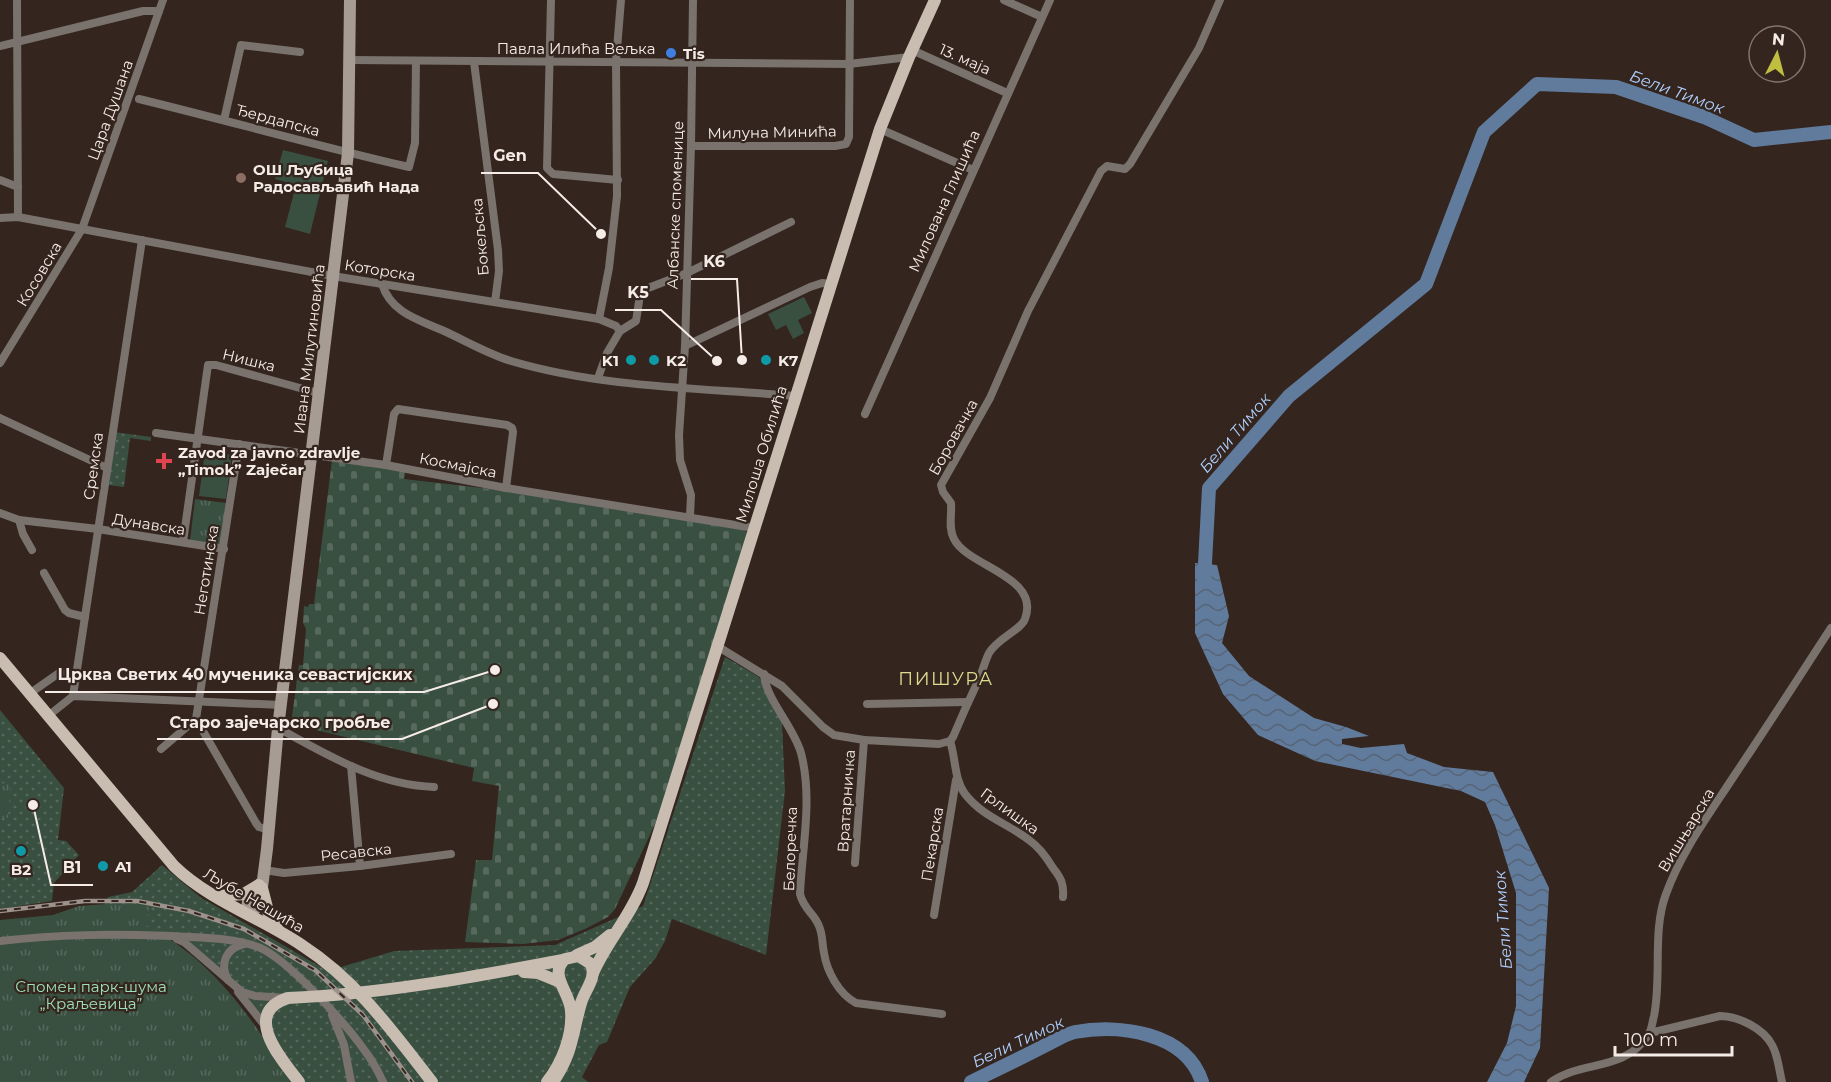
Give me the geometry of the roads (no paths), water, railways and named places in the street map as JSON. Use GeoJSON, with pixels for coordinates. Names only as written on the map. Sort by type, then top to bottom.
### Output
{"type":"FeatureCollection","features":[{"type":"Feature","properties":{"kind":"main road","name":"Милоша Обилића"},"geometry":{"type":"LineString","coordinates":[[593,973],[604,951],[630,913],[653,855],[880,129],[910,54],[935,0]]}},
{"type":"Feature","properties":{"kind":"main road","name":"Љубе Нешића"},"geometry":{"type":"LineString","coordinates":[[0,658],[169,861],[188,879],[311,951],[345,978],[372,1006],[430,1082]]}},
{"type":"Feature","properties":{"kind":"main road","name":"Милоша Обилића"},"geometry":{"type":"LineString","coordinates":[[577,955],[603,942],[612,933],[631,903],[653,855]]}},
{"type":"Feature","properties":{"kind":"main road"},"geometry":{"type":"LineString","coordinates":[[217,896],[244,894],[262,881],[269,915],[279,931]]}},
{"type":"Feature","properties":{"kind":"main road"},"geometry":{"type":"LineString","coordinates":[[299,1082],[269,1040],[266,1027],[267,1017],[270,1009],[277,1003],[288,998],[386,990],[498,972],[563,960],[577,955],[588,960],[593,973],[580,1008],[571,1049],[554,1082]]}},
{"type":"Feature","properties":{"kind":"main road"},"geometry":{"type":"LineString","coordinates":[[548,1082],[559,1062],[570,1029],[571,1009],[558,972],[563,960]]}},
{"type":"Feature","properties":{"kind":"main road"},"geometry":{"type":"LineString","coordinates":[[498,972],[538,973],[575,991],[587,987]]}},
{"type":"Feature","properties":{"kind":"street"},"geometry":{"type":"LineString","coordinates":[[17,0],[18,217]]}},
{"type":"Feature","properties":{"kind":"street","name":"Цара Душана"},"geometry":{"type":"LineString","coordinates":[[82,229],[163,0]]}},
{"type":"Feature","properties":{"kind":"street","name":"Ивана Милутиновића"},"geometry":{"type":"LineString","coordinates":[[248,914],[248,901],[262,881],[269,830],[278,728],[348,153],[350,0]]}},
{"type":"Feature","properties":{"kind":"street"},"geometry":{"type":"LineString","coordinates":[[551,0],[547,168],[553,174],[618,180]]}},
{"type":"Feature","properties":{"kind":"street"},"geometry":{"type":"LineString","coordinates":[[599,319],[612,247],[618,180],[616,61],[621,0]]}},
{"type":"Feature","properties":{"kind":"street","name":"Албанске споменице"},"geometry":{"type":"LineString","coordinates":[[690,516],[690,488],[680,460],[679,450],[685,346],[693,0]]}},
{"type":"Feature","properties":{"kind":"street"},"geometry":{"type":"LineString","coordinates":[[849,64],[850,0]]}},
{"type":"Feature","properties":{"kind":"street"},"geometry":{"type":"LineString","coordinates":[[1004,0],[1042,17]]}},
{"type":"Feature","properties":{"kind":"street","name":"Милована Глишића"},"geometry":{"type":"LineString","coordinates":[[865,414],[1050,0]]}},
{"type":"Feature","properties":{"kind":"street","name":"Боровачка"},"geometry":{"type":"LineString","coordinates":[[950,741],[989,653],[1001,639],[1021,626],[1026,616],[1027,606],[1025,598],[1015,583],[963,550],[954,540],[950,522],[951,503],[943,492],[941,484],[990,398],[1028,311],[1101,171],[1107,166],[1125,169],[1130,164],[1199,48],[1217,1]]}},
{"type":"Feature","properties":{"kind":"street"},"geometry":{"type":"LineString","coordinates":[[0,46],[143,11],[159,11]]}},
{"type":"Feature","properties":{"kind":"street"},"geometry":{"type":"LineString","coordinates":[[224,120],[242,44],[300,52]]}},
{"type":"Feature","properties":{"kind":"street","name":"Павла Илића Вељка"},"geometry":{"type":"LineString","coordinates":[[350,60],[849,64],[910,54]]}},
{"type":"Feature","properties":{"kind":"street","name":"13. маја"},"geometry":{"type":"LineString","coordinates":[[910,54],[1007,93]]}},
{"type":"Feature","properties":{"kind":"street","name":"Ђердапска"},"geometry":{"type":"LineString","coordinates":[[139,99],[409,167],[415,143],[416,61]]}},
{"type":"Feature","properties":{"kind":"street","name":"Бокељска"},"geometry":{"type":"LineString","coordinates":[[474,62],[498,250],[499,271],[495,302]]}},
{"type":"Feature","properties":{"kind":"street","name":"Милуна Минића"},"geometry":{"type":"LineString","coordinates":[[691,146],[841,146],[846,144],[849,137],[849,64]]}},
{"type":"Feature","properties":{"kind":"street"},"geometry":{"type":"LineString","coordinates":[[880,129],[973,170]]}},
{"type":"Feature","properties":{"kind":"street"},"geometry":{"type":"LineString","coordinates":[[0,180],[18,187]]}},
{"type":"Feature","properties":{"kind":"street","name":"Которска"},"geometry":{"type":"LineString","coordinates":[[0,218],[18,217],[333,276],[599,319],[616,326],[620,331]]}},
{"type":"Feature","properties":{"kind":"street"},"geometry":{"type":"LineString","coordinates":[[598,378],[607,353],[620,331],[636,321],[640,295],[643,290],[687,273],[791,222]]}},
{"type":"Feature","properties":{"kind":"street","name":"Косовска"},"geometry":{"type":"LineString","coordinates":[[0,363],[82,229]]}},
{"type":"Feature","properties":{"kind":"street","name":"Сремска"},"geometry":{"type":"LineString","coordinates":[[73,696],[142,240]]}},
{"type":"Feature","properties":{"kind":"street"},"geometry":{"type":"LineString","coordinates":[[685,346],[810,287],[822,283],[831,284]]}},
{"type":"Feature","properties":{"kind":"street"},"geometry":{"type":"LineString","coordinates":[[382,284],[391,302],[406,314],[498,356],[536,367],[598,378],[796,396]]}},
{"type":"Feature","properties":{"kind":"street","name":"Нишка"},"geometry":{"type":"LineString","coordinates":[[208,365],[216,365],[318,393]]}},
{"type":"Feature","properties":{"kind":"street","name":"Неготинска"},"geometry":{"type":"LineString","coordinates":[[183,542],[208,365]]}},
{"type":"Feature","properties":{"kind":"street"},"geometry":{"type":"LineString","coordinates":[[386,465],[396,410],[400,408],[507,424],[513,432],[506,488]]}},
{"type":"Feature","properties":{"kind":"street"},"geometry":{"type":"LineString","coordinates":[[0,418],[107,468]]}},
{"type":"Feature","properties":{"kind":"street","name":"Космајска"},"geometry":{"type":"LineString","coordinates":[[156,433],[386,465],[506,488],[754,528]]}},
{"type":"Feature","properties":{"kind":"street","name":"Неготинска"},"geometry":{"type":"LineString","coordinates":[[196,719],[239,444]]}},
{"type":"Feature","properties":{"kind":"street","name":"Дунавска"},"geometry":{"type":"LineString","coordinates":[[0,513],[19,520],[98,529],[224,549]]}},
{"type":"Feature","properties":{"kind":"street"},"geometry":{"type":"LineString","coordinates":[[19,520],[22,534],[32,550]]}},
{"type":"Feature","properties":{"kind":"street"},"geometry":{"type":"LineString","coordinates":[[44,573],[65,610],[69,614],[85,617]]}},
{"type":"Feature","properties":{"kind":"street","name":"Вишњарска"},"geometry":{"type":"LineString","coordinates":[[1650,1033],[1656,1005],[1661,916],[1664,897],[1672,877],[1715,806],[1831,628]]}},
{"type":"Feature","properties":{"kind":"street"},"geometry":{"type":"LineString","coordinates":[[717,646],[782,686],[830,733],[840,737],[864,740],[939,744],[950,741]]}},
{"type":"Feature","properties":{"kind":"street"},"geometry":{"type":"LineString","coordinates":[[29,694],[59,673],[67,674],[76,680]]}},
{"type":"Feature","properties":{"kind":"street","name":"Белоречка"},"geometry":{"type":"LineString","coordinates":[[764,674],[768,689],[796,737],[801,752],[806,814],[800,894],[802,904],[819,926],[824,957],[831,974],[844,994],[856,1003],[942,1014]]}},
{"type":"Feature","properties":{"kind":"street"},"geometry":{"type":"LineString","coordinates":[[48,717],[73,696],[281,705]]}},
{"type":"Feature","properties":{"kind":"street"},"geometry":{"type":"LineString","coordinates":[[867,704],[968,702]]}},
{"type":"Feature","properties":{"kind":"street"},"geometry":{"type":"LineString","coordinates":[[161,749],[196,719],[256,823],[259,827],[269,830]]}},
{"type":"Feature","properties":{"kind":"street"},"geometry":{"type":"LineString","coordinates":[[278,728],[351,766],[403,785],[434,787]]}},
{"type":"Feature","properties":{"kind":"street","name":"Вратарничка"},"geometry":{"type":"LineString","coordinates":[[855,863],[864,740]]}},
{"type":"Feature","properties":{"kind":"street","name":"Грлишка"},"geometry":{"type":"LineString","coordinates":[[950,741],[959,784],[966,795],[979,809],[1038,848],[1062,881],[1063,897]]}},
{"type":"Feature","properties":{"kind":"street"},"geometry":{"type":"LineString","coordinates":[[351,766],[360,866]]}},
{"type":"Feature","properties":{"kind":"street","name":"Пекарска"},"geometry":{"type":"LineString","coordinates":[[934,915],[957,777]]}},
{"type":"Feature","properties":{"kind":"street","name":"Ресавска"},"geometry":{"type":"LineString","coordinates":[[262,881],[284,873],[451,854]]}},
{"type":"Feature","properties":{"kind":"street"},"geometry":{"type":"LineString","coordinates":[[0,941],[83,934],[171,936],[222,939],[263,949],[277,959],[330,1010],[364,1050],[383,1082]]}},
{"type":"Feature","properties":{"kind":"street"},"geometry":{"type":"LineString","coordinates":[[171,936],[184,942],[232,985],[250,996],[288,998]]}},
{"type":"Feature","properties":{"kind":"street"},"geometry":{"type":"LineString","coordinates":[[247,944],[234,947],[225,959],[224,974],[266,1027]]}},
{"type":"Feature","properties":{"kind":"street"},"geometry":{"type":"LineString","coordinates":[[330,1010],[344,1045],[351,1082]]}},
{"type":"Feature","properties":{"kind":"street"},"geometry":{"type":"LineString","coordinates":[[1551,1082],[1570,1073],[1624,1058],[1636,1049],[1650,1033],[1720,1016],[1730,1016],[1755,1028],[1769,1039],[1774,1047],[1782,1082]]}},
{"type":"Feature","properties":{"kind":"water"},"geometry":{"type":"Polygon","coordinates":[[[1195,563],[1217,565],[1229,616],[1222,643],[1249,676],[1314,718],[1369,736],[1342,739],[1342,744],[1361,748],[1404,744],[1407,753],[1444,767],[1493,772],[1549,888],[1540,1048],[1524,1082],[1487,1082],[1507,1043],[1516,1006],[1516,893],[1495,825],[1485,802],[1461,791],[1315,761],[1258,735],[1223,694],[1195,633],[1195,563]]]}},
{"type":"Feature","properties":{"kind":"waterway","name":"Бели Тимок"},"geometry":{"type":"LineString","coordinates":[[1204,582],[1209,488],[1289,396],[1426,284],[1484,132],[1537,84],[1616,87],[1704,117],[1754,140],[1831,132]]}},
{"type":"Feature","properties":{"kind":"waterway","name":"Бели Тимок"},"geometry":{"type":"LineString","coordinates":[[971,1082],[1068,1034],[1111,1029],[1149,1035],[1166,1042],[1182,1052],[1194,1065],[1202,1082]]}},
{"type":"Feature","properties":{"kind":"railway"},"geometry":{"type":"LineString","coordinates":[[0,911],[85,901],[137,901],[189,911],[244,929],[315,970],[363,1015],[412,1082]]}},
{"type":"Feature","properties":{"kind":"place","name":"Tis"},"geometry":{"type":"Point","coordinates":[671,53]}},
{"type":"Feature","properties":{"kind":"place","name":"ОШ Љубица Радосављавић Нада"},"geometry":{"type":"Point","coordinates":[241,178]}},
{"type":"Feature","properties":{"kind":"place","name":"Gen"},"geometry":{"type":"Point","coordinates":[601,234]}},
{"type":"Feature","properties":{"kind":"place","name":"K1"},"geometry":{"type":"Point","coordinates":[631,360]}},
{"type":"Feature","properties":{"kind":"place","name":"K2"},"geometry":{"type":"Point","coordinates":[654,360]}},
{"type":"Feature","properties":{"kind":"place","name":"K6"},"geometry":{"type":"Point","coordinates":[742,360]}},
{"type":"Feature","properties":{"kind":"place","name":"K7"},"geometry":{"type":"Point","coordinates":[766,360]}},
{"type":"Feature","properties":{"kind":"place","name":"K5"},"geometry":{"type":"Point","coordinates":[717,361]}},
{"type":"Feature","properties":{"kind":"place","name":"Zavod za javno zdravlje „Timok” Zaječar"},"geometry":{"type":"Point","coordinates":[164,461]}},
{"type":"Feature","properties":{"kind":"place","name":"Црква Светих 40 мученика севастијских"},"geometry":{"type":"Point","coordinates":[495,670]}},
{"type":"Feature","properties":{"kind":"place","name":"Старо зајечарско гробље"},"geometry":{"type":"Point","coordinates":[493,704]}},
{"type":"Feature","properties":{"kind":"place","name":"B1"},"geometry":{"type":"Point","coordinates":[33,805]}},
{"type":"Feature","properties":{"kind":"place","name":"B2"},"geometry":{"type":"Point","coordinates":[21,851]}},
{"type":"Feature","properties":{"kind":"place","name":"A1"},"geometry":{"type":"Point","coordinates":[103,866]}},
{"type":"Feature","properties":{"kind":"district","name":"ПИШУРА"},"geometry":{"type":"Point","coordinates":[946,679]}},
{"type":"Feature","properties":{"kind":"park label","name":"Спомен парк-шума „Краљевица”"},"geometry":{"type":"Point","coordinates":[91,994]}}]}
